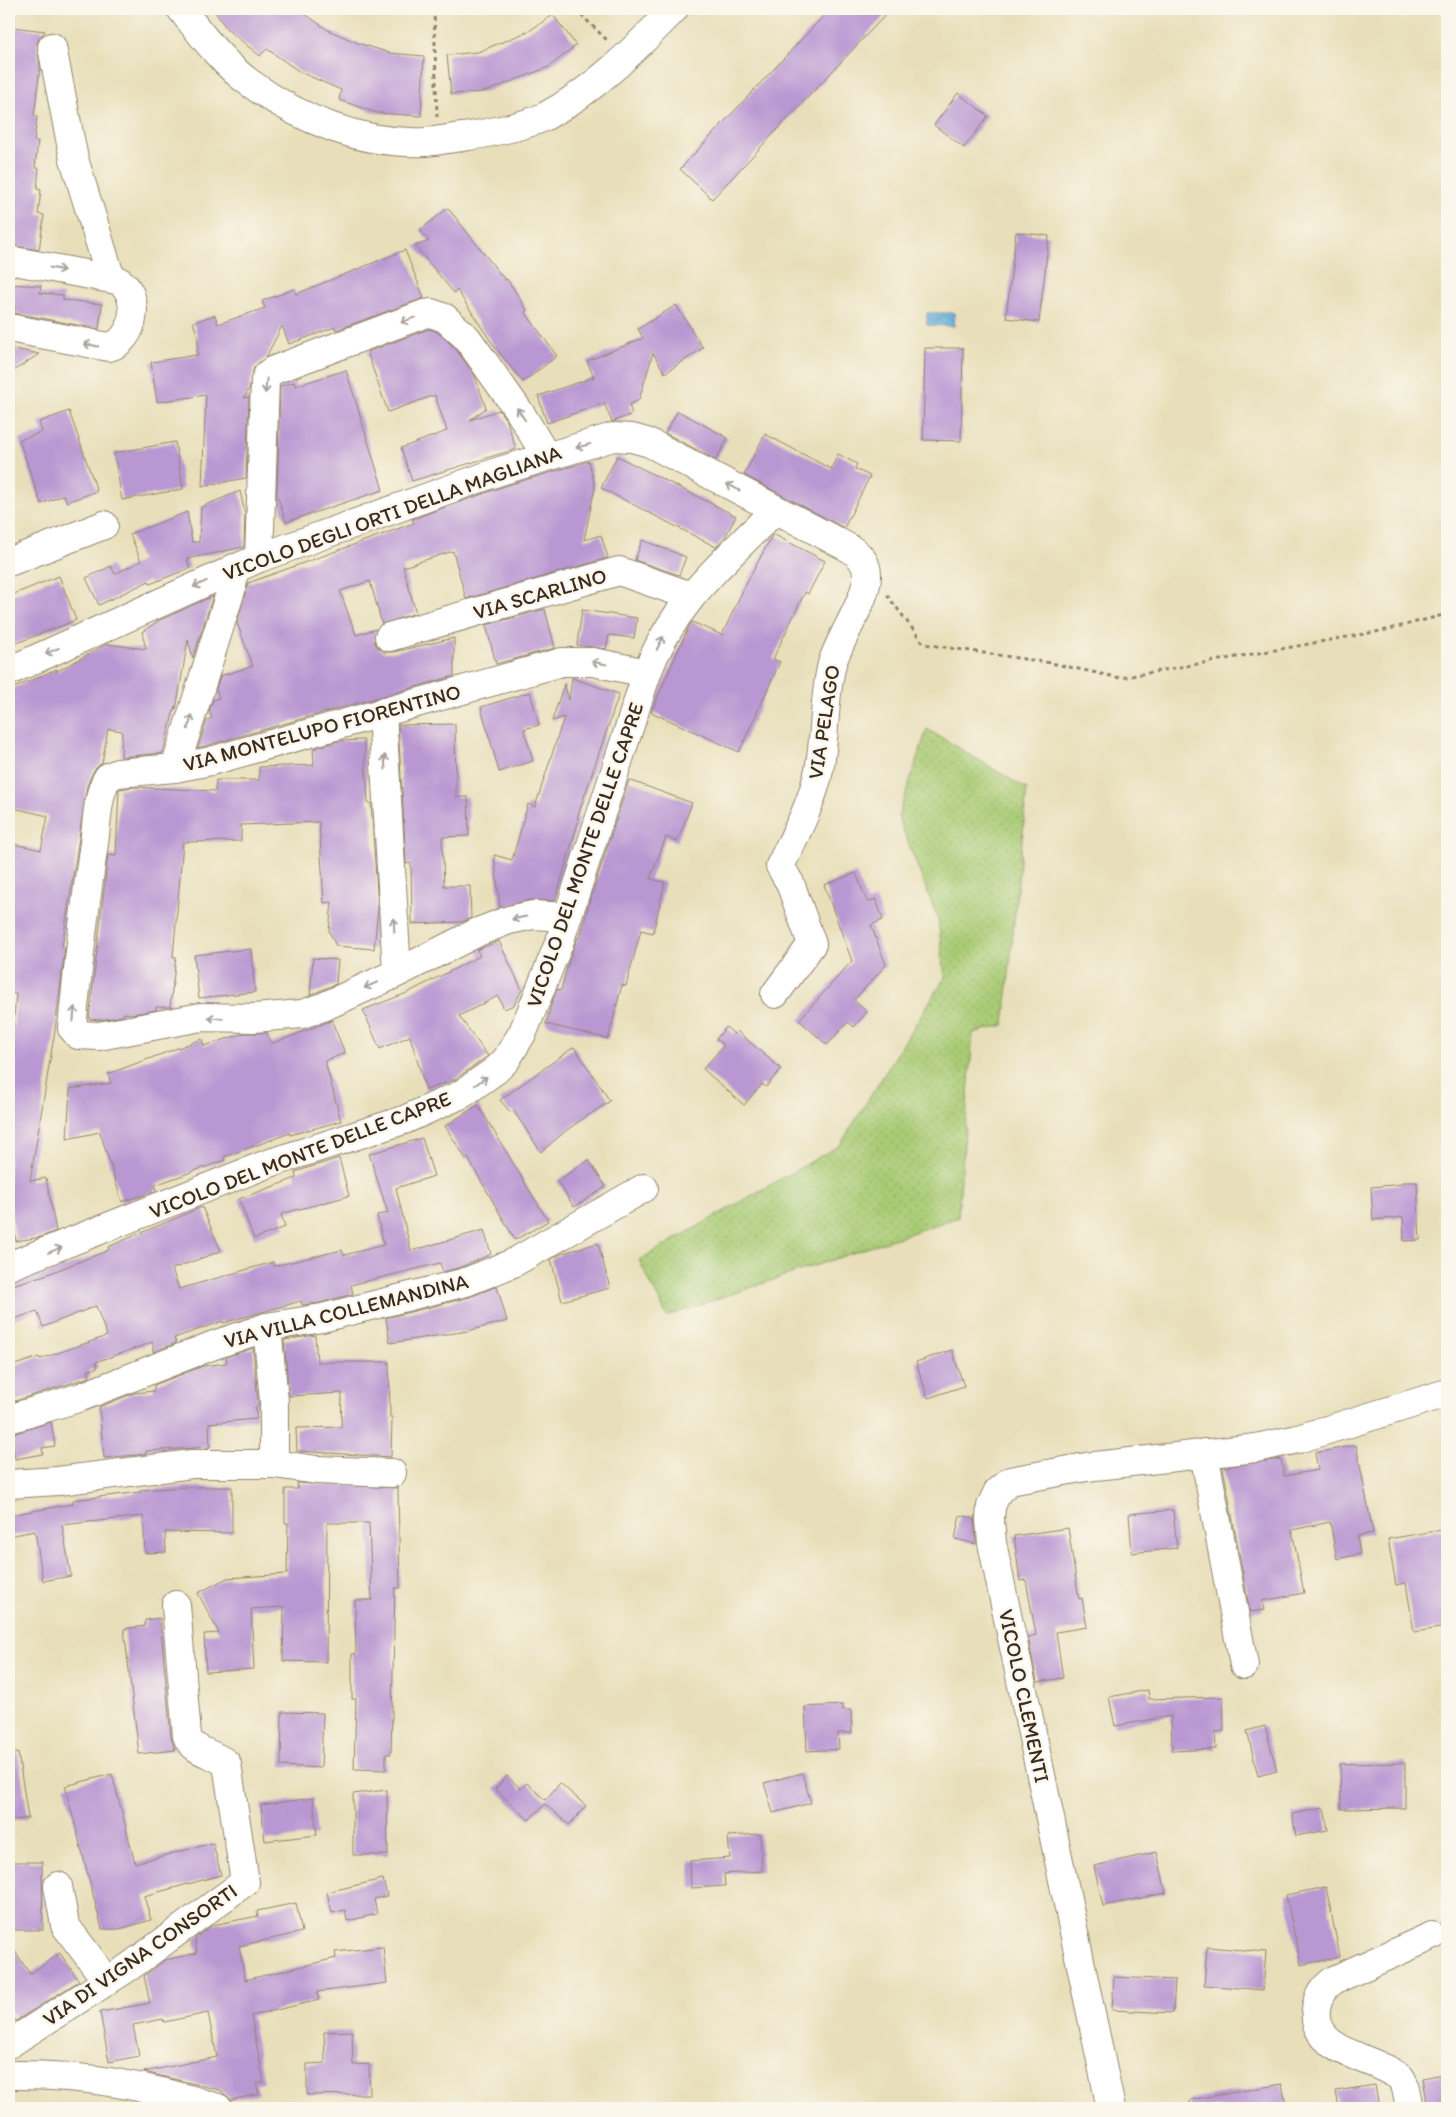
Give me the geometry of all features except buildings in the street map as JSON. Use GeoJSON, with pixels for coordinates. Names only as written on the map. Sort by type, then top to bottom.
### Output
{"type":"FeatureCollection","features":[{"type":"Feature","properties":{"kind":"street"},"geometry":{"type":"LineString","coordinates":[[181,9],[207,42],[249,82],[297,114],[334,128],[378,139],[426,142],[480,134],[542,118],[592,87],[626,58],[674,9]]}},
{"type":"Feature","properties":{"kind":"street"},"geometry":{"type":"LineString","coordinates":[[52,47],[74,158],[111,279]]}},
{"type":"Feature","properties":{"kind":"street"},"geometry":{"type":"LineString","coordinates":[[9,260],[111,279],[125,285],[132,299],[131,321],[126,333],[113,346],[103,347],[9,328]]}},
{"type":"Feature","properties":{"kind":"street"},"geometry":{"type":"LineString","coordinates":[[175,768],[232,587],[246,563],[268,374],[274,370],[431,313],[445,318],[467,338],[521,414],[546,456]]}},
{"type":"Feature","properties":{"kind":"street","name":"VICOLO DEGLI ORTI DELLA MAGLIANA"},"geometry":{"type":"LineString","coordinates":[[9,671],[246,563],[546,456],[613,437],[641,440],[696,466],[775,510]]}},
{"type":"Feature","properties":{"kind":"street"},"geometry":{"type":"LineString","coordinates":[[775,510],[855,552],[866,567]]}},
{"type":"Feature","properties":{"kind":"street","name":"VICOLO DEL MONTE DELLE CAPRE"},"geometry":{"type":"LineString","coordinates":[[9,1266],[267,1164],[404,1120],[462,1094],[496,1070],[516,1045],[547,973],[647,673],[662,637],[691,596],[775,510]]}},
{"type":"Feature","properties":{"kind":"street"},"geometry":{"type":"LineString","coordinates":[[9,562],[104,525]]}},
{"type":"Feature","properties":{"kind":"street","name":"VIA PELAGO"},"geometry":{"type":"LineString","coordinates":[[775,994],[812,944],[790,883],[780,866],[806,812],[819,772],[827,689],[832,663],[866,587],[866,567]]}},
{"type":"Feature","properties":{"kind":"street","name":"VIA SCARLINO"},"geometry":{"type":"LineString","coordinates":[[388,637],[619,571],[691,596]]}},
{"type":"Feature","properties":{"kind":"street","name":"VIA MONTELUPO FIORENTINO"},"geometry":{"type":"LineString","coordinates":[[567,917],[534,915],[509,920],[478,932],[397,973],[323,1007],[302,1014],[254,1018],[201,1017],[99,1036],[75,1033],[72,1028],[81,929],[98,815],[108,776],[118,773],[175,768],[211,761],[562,662],[593,662],[647,673]]}},
{"type":"Feature","properties":{"kind":"street"},"geometry":{"type":"LineString","coordinates":[[382,712],[397,973]]}},
{"type":"Feature","properties":{"kind":"street","name":"VIA VILLA COLLEMANDINA"},"geometry":{"type":"LineString","coordinates":[[9,1418],[81,1398],[214,1345],[267,1327],[322,1318],[466,1282],[513,1263],[644,1188]]}},
{"type":"Feature","properties":{"kind":"street"},"geometry":{"type":"LineString","coordinates":[[267,1327],[274,1401],[274,1464]]}},
{"type":"Feature","properties":{"kind":"street","name":"VICOLO CLEMENTI"},"geometry":{"type":"LineString","coordinates":[[1111,2108],[994,1552],[990,1511],[995,1496],[1010,1481],[1086,1466],[1256,1448],[1298,1439],[1447,1393]]}},
{"type":"Feature","properties":{"kind":"street"},"geometry":{"type":"LineString","coordinates":[[1204,1453],[1244,1665]]}},
{"type":"Feature","properties":{"kind":"street"},"geometry":{"type":"LineString","coordinates":[[9,1484],[58,1482],[192,1464],[274,1464],[317,1470],[392,1473]]}},
{"type":"Feature","properties":{"kind":"street","name":"VIA DI VIGNA CONSORTI"},"geometry":{"type":"LineString","coordinates":[[9,2044],[108,1981],[245,1882],[228,1764],[195,1747],[187,1736],[176,1606]]}},
{"type":"Feature","properties":{"kind":"street"},"geometry":{"type":"LineString","coordinates":[[58,1886],[65,1925],[108,1981]]}},
{"type":"Feature","properties":{"kind":"street"},"geometry":{"type":"LineString","coordinates":[[1410,2108],[1406,2088],[1401,2078],[1337,2046],[1323,2036],[1316,2022],[1316,2010],[1320,1996],[1334,1980],[1432,1936]]}},
{"type":"Feature","properties":{"kind":"street"},"geometry":{"type":"LineString","coordinates":[[9,2075],[66,2075],[88,2078],[158,2090],[218,2108]]}},
{"type":"Feature","properties":{"kind":"path"},"geometry":{"type":"LineString","coordinates":[[434,9],[438,140]]}},
{"type":"Feature","properties":{"kind":"path"},"geometry":{"type":"LineString","coordinates":[[575,9],[626,58]]}},
{"type":"Feature","properties":{"kind":"path"},"geometry":{"type":"LineString","coordinates":[[866,567],[924,644],[1051,663],[1120,678],[1386,630],[1447,614]]}},
{"type":"Feature","properties":{"kind":"green space"},"geometry":{"type":"Polygon","coordinates":[[[927,729],[1027,789],[1004,1025],[973,1033],[958,1217],[667,1316],[639,1260],[840,1145],[945,977],[938,919],[898,817],[927,729]]]}},
{"type":"Feature","properties":{"kind":"water"},"geometry":{"type":"Polygon","coordinates":[[[927,313],[954,313],[954,326],[927,325],[927,313]]]}}]}
